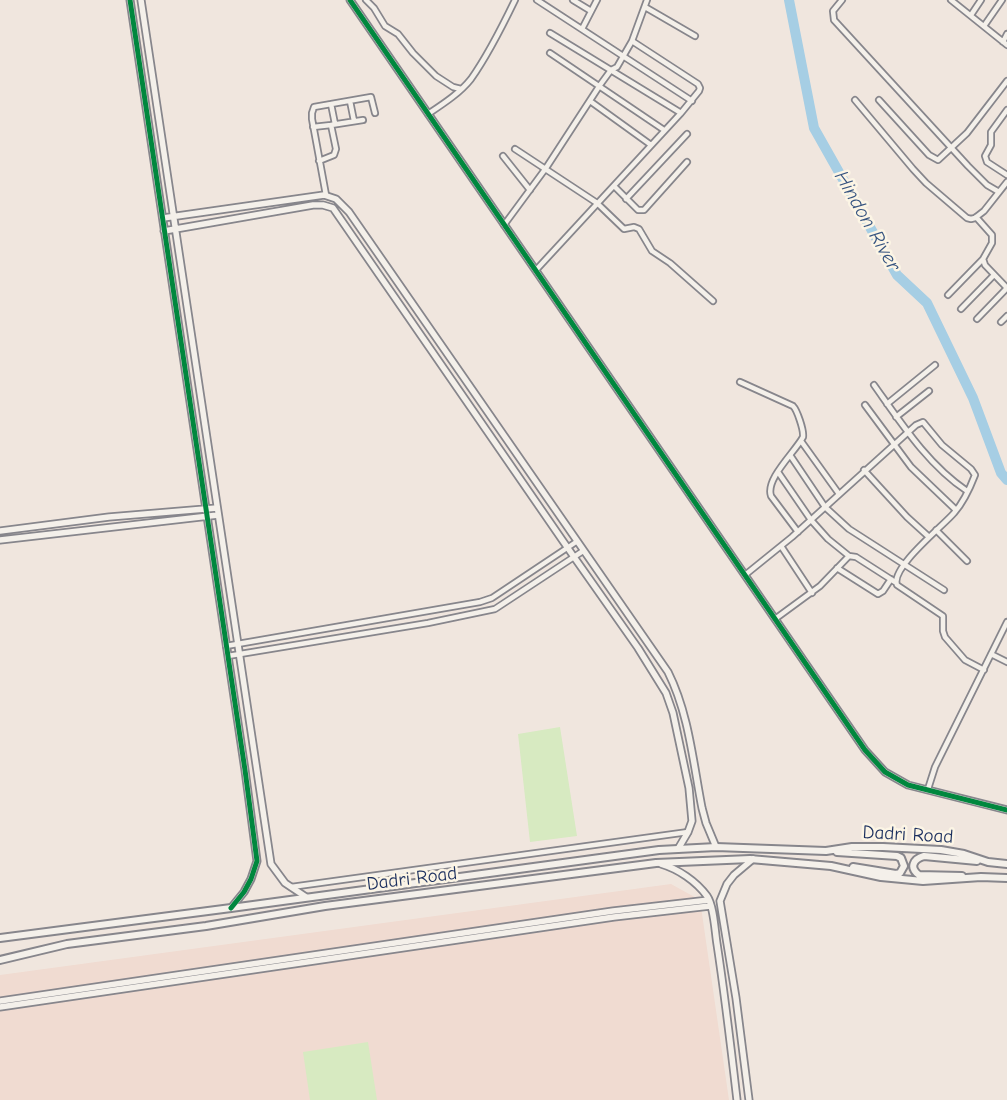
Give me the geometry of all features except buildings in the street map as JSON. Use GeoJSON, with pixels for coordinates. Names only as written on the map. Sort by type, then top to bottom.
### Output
{"type":"FeatureCollection","features":[{"type":"Feature","properties":{"kind":"main road","name":"Dadri Road"},"geometry":{"type":"LineString","coordinates":[[0,960],[67,944],[206,926],[325,906],[656,863],[692,860],[753,860],[860,868],[896,874],[900,873],[904,866],[901,858],[897,856],[716,847],[678,849],[619,855],[2,938]]}},
{"type":"Feature","properties":{"kind":"main road","name":"Dadri Road"},"geometry":{"type":"LineString","coordinates":[[826,851],[852,847],[941,850],[964,854],[988,862]]}},
{"type":"Feature","properties":{"kind":"main road","name":"Dadri Road"},"geometry":{"type":"LineString","coordinates":[[1007,864],[924,856],[919,857],[912,867],[914,872],[919,875],[1007,878]]}},
{"type":"Feature","properties":{"kind":"main road","name":"Dadri Road"},"geometry":{"type":"LineString","coordinates":[[831,866],[881,877],[923,881],[981,877]]}},
{"type":"Feature","properties":{"kind":"street"},"geometry":{"type":"LineString","coordinates":[[130,0],[245,770],[256,861],[251,879],[244,892],[231,908]]}},
{"type":"Feature","properties":{"kind":"street"},"geometry":{"type":"LineString","coordinates":[[140,0],[271,864],[285,883],[306,897]]}},
{"type":"Feature","properties":{"kind":"street"},"geometry":{"type":"LineString","coordinates":[[350,0],[865,750],[885,772],[908,785],[1007,810]]}},
{"type":"Feature","properties":{"kind":"street"},"geometry":{"type":"LineString","coordinates":[[366,0],[374,8],[385,26],[398,34],[422,63],[446,83],[461,89]]}},
{"type":"Feature","properties":{"kind":"street"},"geometry":{"type":"LineString","coordinates":[[428,114],[470,80],[515,0]]}},
{"type":"Feature","properties":{"kind":"street"},"geometry":{"type":"LineString","coordinates":[[537,0],[692,101]]}},
{"type":"Feature","properties":{"kind":"street"},"geometry":{"type":"LineString","coordinates":[[573,0],[591,11]]}},
{"type":"Feature","properties":{"kind":"street"},"geometry":{"type":"LineString","coordinates":[[582,30],[597,0]]}},
{"type":"Feature","properties":{"kind":"street"},"geometry":{"type":"LineString","coordinates":[[504,225],[546,168],[600,85],[611,70],[617,67],[632,41],[647,0]]}},
{"type":"Feature","properties":{"kind":"street"},"geometry":{"type":"LineString","coordinates":[[842,0],[833,12],[834,20],[951,148],[987,185],[999,192]]}},
{"type":"Feature","properties":{"kind":"street"},"geometry":{"type":"LineString","coordinates":[[951,0],[1005,44],[1007,34]]}},
{"type":"Feature","properties":{"kind":"street"},"geometry":{"type":"LineString","coordinates":[[971,15],[981,0]]}},
{"type":"Feature","properties":{"kind":"street"},"geometry":{"type":"LineString","coordinates":[[984,26],[1002,0]]}},
{"type":"Feature","properties":{"kind":"street"},"geometry":{"type":"LineString","coordinates":[[645,7],[695,36]]}},
{"type":"Feature","properties":{"kind":"street"},"geometry":{"type":"LineString","coordinates":[[550,33],[681,113]]}},
{"type":"Feature","properties":{"kind":"street"},"geometry":{"type":"LineString","coordinates":[[536,270],[692,101],[699,91],[698,84],[632,41]]}},
{"type":"Feature","properties":{"kind":"street"},"geometry":{"type":"LineString","coordinates":[[550,53],[664,130]]}},
{"type":"Feature","properties":{"kind":"street"},"geometry":{"type":"LineString","coordinates":[[879,100],[935,159],[940,158],[967,133],[1007,81]]}},
{"type":"Feature","properties":{"kind":"street"},"geometry":{"type":"LineString","coordinates":[[328,206],[328,196],[313,127],[312,113],[314,107],[370,97],[375,113]]}},
{"type":"Feature","properties":{"kind":"street"},"geometry":{"type":"LineString","coordinates":[[855,100],[898,153],[926,183],[968,218],[976,217],[1007,182]]}},
{"type":"Feature","properties":{"kind":"street"},"geometry":{"type":"LineString","coordinates":[[350,101],[354,121]]}},
{"type":"Feature","properties":{"kind":"street"},"geometry":{"type":"LineString","coordinates":[[590,101],[651,145]]}},
{"type":"Feature","properties":{"kind":"street"},"geometry":{"type":"LineString","coordinates":[[320,161],[334,155],[336,149],[331,104]]}},
{"type":"Feature","properties":{"kind":"street"},"geometry":{"type":"LineString","coordinates":[[1007,110],[992,132],[991,145],[985,156],[987,162],[1007,175]]}},
{"type":"Feature","properties":{"kind":"street"},"geometry":{"type":"LineString","coordinates":[[313,127],[363,120]]}},
{"type":"Feature","properties":{"kind":"street"},"geometry":{"type":"LineString","coordinates":[[626,198],[687,134]]}},
{"type":"Feature","properties":{"kind":"street"},"geometry":{"type":"LineString","coordinates":[[516,150],[597,203],[624,229],[634,227],[639,229],[652,251],[670,263],[713,301]]}},
{"type":"Feature","properties":{"kind":"street"},"geometry":{"type":"LineString","coordinates":[[502,156],[530,190]]}},
{"type":"Feature","properties":{"kind":"street"},"geometry":{"type":"LineString","coordinates":[[614,186],[638,210],[644,210],[687,162]]}},
{"type":"Feature","properties":{"kind":"street"},"geometry":{"type":"LineString","coordinates":[[163,218],[328,196],[342,204],[668,672],[678,691],[684,712],[702,808],[716,847]]}},
{"type":"Feature","properties":{"kind":"street"},"geometry":{"type":"LineString","coordinates":[[164,231],[313,205],[333,208],[638,648],[666,693],[673,713],[689,788],[692,821],[678,849]]}},
{"type":"Feature","properties":{"kind":"street"},"geometry":{"type":"LineString","coordinates":[[948,295],[983,259],[992,243],[992,235],[976,217]]}},
{"type":"Feature","properties":{"kind":"street"},"geometry":{"type":"LineString","coordinates":[[977,318],[1007,288],[985,265],[983,259]]}},
{"type":"Feature","properties":{"kind":"street"},"geometry":{"type":"LineString","coordinates":[[961,309],[994,275]]}},
{"type":"Feature","properties":{"kind":"street"},"geometry":{"type":"LineString","coordinates":[[1001,322],[1007,316]]}},
{"type":"Feature","properties":{"kind":"street"},"geometry":{"type":"LineString","coordinates":[[887,404],[936,365]]}},
{"type":"Feature","properties":{"kind":"street"},"geometry":{"type":"LineString","coordinates":[[740,382],[796,409],[797,418],[803,431],[801,441],[778,472],[770,487],[770,491],[771,496],[798,532]]}},
{"type":"Feature","properties":{"kind":"street"},"geometry":{"type":"LineString","coordinates":[[874,385],[907,432],[950,480],[967,491]]}},
{"type":"Feature","properties":{"kind":"street"},"geometry":{"type":"LineString","coordinates":[[896,417],[929,391]]}},
{"type":"Feature","properties":{"kind":"street"},"geometry":{"type":"LineString","coordinates":[[865,405],[911,467],[956,510]]}},
{"type":"Feature","properties":{"kind":"street"},"geometry":{"type":"LineString","coordinates":[[745,575],[798,532],[907,432],[920,422],[926,424],[942,445],[973,471],[974,475],[956,510],[914,552],[895,578],[878,594],[837,568]]}},
{"type":"Feature","properties":{"kind":"street"},"geometry":{"type":"LineString","coordinates":[[801,441],[838,494]]}},
{"type":"Feature","properties":{"kind":"street"},"geometry":{"type":"LineString","coordinates":[[790,454],[825,507],[849,529],[944,590]]}},
{"type":"Feature","properties":{"kind":"street"},"geometry":{"type":"LineString","coordinates":[[864,470],[929,537]]}},
{"type":"Feature","properties":{"kind":"street"},"geometry":{"type":"LineString","coordinates":[[778,472],[811,520],[828,539],[849,556],[856,557],[893,580],[897,585],[943,616],[945,637],[965,660],[984,670]]}},
{"type":"Feature","properties":{"kind":"street"},"geometry":{"type":"LineString","coordinates":[[0,531],[109,517],[217,508]]}},
{"type":"Feature","properties":{"kind":"street"},"geometry":{"type":"LineString","coordinates":[[0,540],[218,515]]}},
{"type":"Feature","properties":{"kind":"street"},"geometry":{"type":"LineString","coordinates":[[936,530],[967,561]]}},
{"type":"Feature","properties":{"kind":"street"},"geometry":{"type":"LineString","coordinates":[[226,646],[480,602],[492,598],[576,542]]}},
{"type":"Feature","properties":{"kind":"street"},"geometry":{"type":"LineString","coordinates":[[781,546],[812,592]]}},
{"type":"Feature","properties":{"kind":"street"},"geometry":{"type":"LineString","coordinates":[[228,656],[428,623],[495,609],[583,551]]}},
{"type":"Feature","properties":{"kind":"street"},"geometry":{"type":"LineString","coordinates":[[775,619],[824,583],[846,557],[849,556]]}},
{"type":"Feature","properties":{"kind":"street"},"geometry":{"type":"LineString","coordinates":[[928,789],[935,767],[1007,622]]}},
{"type":"Feature","properties":{"kind":"street"},"geometry":{"type":"LineString","coordinates":[[991,654],[1007,662]]}},
{"type":"Feature","properties":{"kind":"street"},"geometry":{"type":"LineString","coordinates":[[245,770],[257,769]]}},
{"type":"Feature","properties":{"kind":"street"},"geometry":{"type":"LineString","coordinates":[[291,887],[688,832]]}},
{"type":"Feature","properties":{"kind":"street"},"geometry":{"type":"LineString","coordinates":[[749,1100],[736,998],[720,901],[726,884],[753,860]]}},
{"type":"Feature","properties":{"kind":"street"},"geometry":{"type":"LineString","coordinates":[[656,863],[673,868],[685,875],[697,885],[709,903],[716,938],[737,1100]]}},
{"type":"Feature","properties":{"kind":"street"},"geometry":{"type":"LineString","coordinates":[[0,1001],[613,911],[709,903]]}},
{"type":"Feature","properties":{"kind":"street"},"geometry":{"type":"LineString","coordinates":[[0,1007],[709,903]]}},
{"type":"Feature","properties":{"kind":"street"},"geometry":{"type":"LineString","coordinates":[[716,938],[726,937]]}},
{"type":"Feature","properties":{"kind":"shaded area"},"geometry":{"type":"Polygon","coordinates":[[[671,884],[700,900],[729,1100],[0,1100],[0,975],[671,884]]]}},
{"type":"Feature","properties":{"kind":"green space"},"geometry":{"type":"Polygon","coordinates":[[[560,727],[577,836],[530,842],[518,734],[560,727]]]}},
{"type":"Feature","properties":{"kind":"green space"},"geometry":{"type":"Polygon","coordinates":[[[368,1042],[377,1100],[310,1100],[303,1052],[368,1042]]]}},
{"type":"Feature","properties":{"kind":"waterway","name":"Hindon River"},"geometry":{"type":"LineString","coordinates":[[789,0],[814,128],[897,275],[927,303],[973,398],[1001,473],[1007,480]]}},
{"type":"Feature","properties":{"kind":"cycle path"},"geometry":{"type":"LineString","coordinates":[[130,0],[257,861],[244,892],[231,908]]}},
{"type":"Feature","properties":{"kind":"cycle path"},"geometry":{"type":"LineString","coordinates":[[350,0],[865,750],[885,772],[908,785],[1007,810]]}}]}
